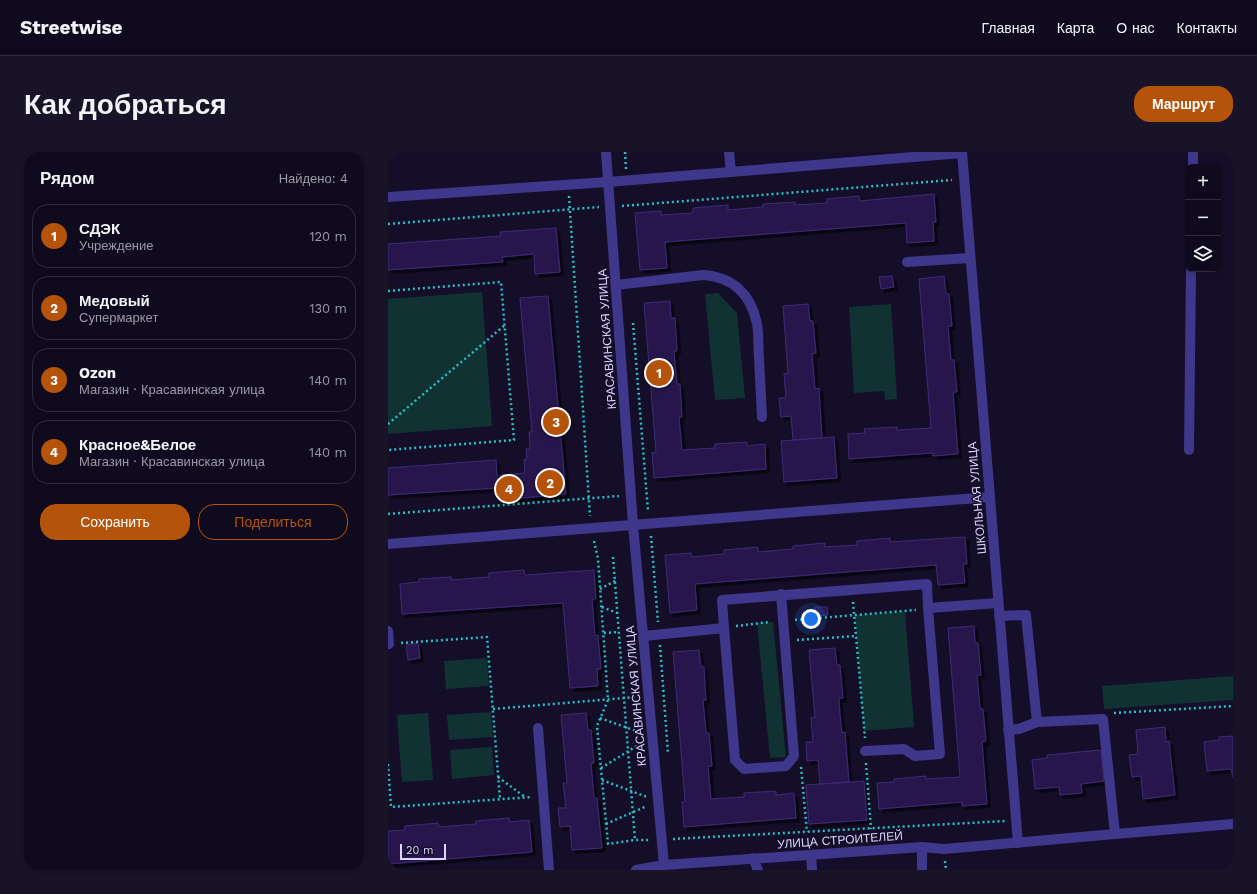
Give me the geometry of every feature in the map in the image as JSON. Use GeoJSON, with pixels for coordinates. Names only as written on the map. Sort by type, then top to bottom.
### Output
{"type":"FeatureCollection","features":[{"type":"Feature","properties":{"kind":"street","name":"КРАСАВИНСКАЯ УЛИЦА"},"geometry":{"type":"LineString","coordinates":[[606,152],[633,525],[664,865]]}},
{"type":"Feature","properties":{"kind":"street"},"geometry":{"type":"LineString","coordinates":[[729,152],[731,172]]}},
{"type":"Feature","properties":{"kind":"street"},"geometry":{"type":"LineString","coordinates":[[1193,152],[1193,164]]}},
{"type":"Feature","properties":{"kind":"street"},"geometry":{"type":"LineString","coordinates":[[388,197],[608,182],[962,153]]}},
{"type":"Feature","properties":{"kind":"street","name":"ШКОЛЬНАЯ УЛИЦА"},"geometry":{"type":"LineString","coordinates":[[962,153],[1018,843]]}},
{"type":"Feature","properties":{"kind":"street"},"geometry":{"type":"LineString","coordinates":[[906,262],[970,258]]}},
{"type":"Feature","properties":{"kind":"street"},"geometry":{"type":"LineString","coordinates":[[1189,450],[1191,272]]}},
{"type":"Feature","properties":{"kind":"street"},"geometry":{"type":"LineString","coordinates":[[616,285],[703,274],[714,276],[732,283],[745,294],[752,307],[757,325],[762,417]]}},
{"type":"Feature","properties":{"kind":"street"},"geometry":{"type":"LineString","coordinates":[[388,544],[990,497]]}},
{"type":"Feature","properties":{"kind":"street"},"geometry":{"type":"LineString","coordinates":[[781,594],[794,756],[786,766],[744,770],[735,760],[722,600],[781,594],[927,584],[940,754],[915,756],[904,749],[865,751]]}},
{"type":"Feature","properties":{"kind":"street"},"geometry":{"type":"LineString","coordinates":[[928,608],[998,603]]}},
{"type":"Feature","properties":{"kind":"street"},"geometry":{"type":"LineString","coordinates":[[999,616],[1026,615],[1037,722]]}},
{"type":"Feature","properties":{"kind":"street"},"geometry":{"type":"LineString","coordinates":[[644,636],[724,628]]}},
{"type":"Feature","properties":{"kind":"street"},"geometry":{"type":"LineString","coordinates":[[388,631],[389,644]]}},
{"type":"Feature","properties":{"kind":"street"},"geometry":{"type":"LineString","coordinates":[[1008,730],[1019,729],[1037,722],[1103,719],[1115,834]]}},
{"type":"Feature","properties":{"kind":"street"},"geometry":{"type":"LineString","coordinates":[[538,728],[549,870]]}},
{"type":"Feature","properties":{"kind":"street","name":"УЛИЦА СТРОИТЕЛЕЙ"},"geometry":{"type":"LineString","coordinates":[[636,870],[664,865],[753,858],[922,847],[944,849],[1233,824]]}},
{"type":"Feature","properties":{"kind":"street"},"geometry":{"type":"LineString","coordinates":[[922,847],[922,870]]}},
{"type":"Feature","properties":{"kind":"street"},"geometry":{"type":"LineString","coordinates":[[811,855],[812,870]]}},
{"type":"Feature","properties":{"kind":"street"},"geometry":{"type":"LineString","coordinates":[[753,858],[758,870]]}},
{"type":"Feature","properties":{"kind":"path"},"geometry":{"type":"LineString","coordinates":[[625,152],[627,180]]}},
{"type":"Feature","properties":{"kind":"path"},"geometry":{"type":"LineString","coordinates":[[388,224],[964,179]]}},
{"type":"Feature","properties":{"kind":"path"},"geometry":{"type":"LineString","coordinates":[[388,291],[501,282],[514,440],[388,450]]}},
{"type":"Feature","properties":{"kind":"path"},"geometry":{"type":"LineString","coordinates":[[388,424],[505,325]]}},
{"type":"Feature","properties":{"kind":"path"},"geometry":{"type":"LineString","coordinates":[[388,514],[631,495]]}},
{"type":"Feature","properties":{"kind":"path"},"geometry":{"type":"LineString","coordinates":[[613,557],[635,840]]}},
{"type":"Feature","properties":{"kind":"path"},"geometry":{"type":"LineString","coordinates":[[600,589],[615,581]]}},
{"type":"Feature","properties":{"kind":"path"},"geometry":{"type":"LineString","coordinates":[[852,589],[871,829]]}},
{"type":"Feature","properties":{"kind":"path"},"geometry":{"type":"LineString","coordinates":[[602,607],[618,613]]}},
{"type":"Feature","properties":{"kind":"path"},"geometry":{"type":"LineString","coordinates":[[724,628],[757,623],[905,612],[928,608]]}},
{"type":"Feature","properties":{"kind":"path"},"geometry":{"type":"LineString","coordinates":[[604,633],[619,632]]}},
{"type":"Feature","properties":{"kind":"path"},"geometry":{"type":"LineString","coordinates":[[791,641],[856,636]]}},
{"type":"Feature","properties":{"kind":"path"},"geometry":{"type":"LineString","coordinates":[[389,644],[487,637],[500,799]]}},
{"type":"Feature","properties":{"kind":"path"},"geometry":{"type":"LineString","coordinates":[[493,709],[649,696]]}},
{"type":"Feature","properties":{"kind":"path"},"geometry":{"type":"LineString","coordinates":[[1103,719],[1110,714],[1233,706]]}},
{"type":"Feature","properties":{"kind":"path"},"geometry":{"type":"LineString","coordinates":[[600,718],[653,736]]}},
{"type":"Feature","properties":{"kind":"path"},"geometry":{"type":"LineString","coordinates":[[601,768],[653,736]]}},
{"type":"Feature","properties":{"kind":"path"},"geometry":{"type":"LineString","coordinates":[[388,764],[391,807],[543,796]]}},
{"type":"Feature","properties":{"kind":"path"},"geometry":{"type":"LineString","coordinates":[[498,777],[525,797]]}},
{"type":"Feature","properties":{"kind":"path"},"geometry":{"type":"LineString","coordinates":[[602,780],[658,801]]}},
{"type":"Feature","properties":{"kind":"path"},"geometry":{"type":"LineString","coordinates":[[606,824],[658,801]]}},
{"type":"Feature","properties":{"kind":"path"},"geometry":{"type":"LineString","coordinates":[[662,840],[1016,821]]}},
{"type":"Feature","properties":{"kind":"green space"},"geometry":{"type":"Polygon","coordinates":[[[482,292],[492,426],[388,434],[388,299],[482,292]]]}},
{"type":"Feature","properties":{"kind":"green space"},"geometry":{"type":"Polygon","coordinates":[[[718,293],[737,313],[745,398],[715,400],[705,294],[718,293]]]}},
{"type":"Feature","properties":{"kind":"green space"},"geometry":{"type":"Polygon","coordinates":[[[891,304],[897,399],[885,400],[884,391],[854,393],[849,307],[891,304]]]}},
{"type":"Feature","properties":{"kind":"green space"},"geometry":{"type":"Polygon","coordinates":[[[905,612],[914,727],[864,731],[855,615],[905,612]]]}},
{"type":"Feature","properties":{"kind":"green space"},"geometry":{"type":"Polygon","coordinates":[[[773,622],[786,757],[770,758],[757,623],[773,622]]]}},
{"type":"Feature","properties":{"kind":"green space"},"geometry":{"type":"Polygon","coordinates":[[[487,658],[489,686],[446,689],[444,661],[487,658]]]}},
{"type":"Feature","properties":{"kind":"green space"},"geometry":{"type":"Polygon","coordinates":[[[1233,676],[1233,700],[1104,709],[1102,686],[1233,676]]]}},
{"type":"Feature","properties":{"kind":"green space"},"geometry":{"type":"Polygon","coordinates":[[[491,712],[493,737],[449,740],[447,715],[491,712]]]}},
{"type":"Feature","properties":{"kind":"green space"},"geometry":{"type":"Polygon","coordinates":[[[428,713],[433,780],[402,782],[397,715],[428,713]]]}},
{"type":"Feature","properties":{"kind":"green space"},"geometry":{"type":"Polygon","coordinates":[[[492,747],[494,775],[452,779],[450,750],[492,747]]]}},
{"type":"Feature","properties":{"kind":"building"},"geometry":{"type":"Polygon","coordinates":[[[934,194],[936,222],[933,222],[934,241],[907,243],[906,223],[665,242],[667,268],[640,270],[635,213],[661,211],[661,215],[693,213],[693,208],[728,205],[728,210],[763,207],[763,204],[795,202],[795,205],[827,203],[827,199],[859,196],[860,201],[934,194]]]}},
{"type":"Feature","properties":{"kind":"building"},"geometry":{"type":"Polygon","coordinates":[[[556,228],[560,272],[535,274],[534,254],[502,257],[503,262],[388,270],[388,244],[501,236],[500,232],[556,228]]]}},
{"type":"Feature","properties":{"kind":"building"},"geometry":{"type":"Polygon","coordinates":[[[892,276],[894,287],[881,289],[879,277],[892,276]]]}},
{"type":"Feature","properties":{"kind":"building"},"geometry":{"type":"Polygon","coordinates":[[[944,276],[946,294],[949,294],[952,326],[948,326],[951,360],[954,360],[957,392],[953,392],[958,454],[933,456],[933,453],[849,459],[848,434],[865,433],[864,429],[897,427],[897,430],[931,428],[919,279],[944,276]]]}},
{"type":"Feature","properties":{"kind":"building"},"geometry":{"type":"Polygon","coordinates":[[[548,296],[566,494],[502,500],[500,475],[525,473],[524,460],[527,459],[526,449],[530,448],[529,432],[532,432],[520,298],[548,296]]]}},
{"type":"Feature","properties":{"kind":"building"},"geometry":{"type":"Polygon","coordinates":[[[670,301],[671,318],[675,318],[677,351],[674,351],[677,384],[680,384],[682,417],[679,417],[682,450],[715,448],[715,444],[747,442],[747,446],[765,444],[766,469],[654,478],[652,453],[656,452],[644,303],[670,301]]]}},
{"type":"Feature","properties":{"kind":"building"},"geometry":{"type":"Polygon","coordinates":[[[808,304],[810,321],[813,321],[816,353],[812,354],[815,389],[819,388],[822,438],[793,440],[791,416],[781,417],[779,398],[786,398],[784,374],[788,373],[783,306],[808,304]]]}},
{"type":"Feature","properties":{"kind":"building"},"geometry":{"type":"Polygon","coordinates":[[[834,437],[837,478],[784,482],[781,441],[834,437]]]}},
{"type":"Feature","properties":{"kind":"building"},"geometry":{"type":"Polygon","coordinates":[[[496,460],[498,488],[388,495],[388,468],[496,460]]]}},
{"type":"Feature","properties":{"kind":"building"},"geometry":{"type":"Polygon","coordinates":[[[965,537],[967,564],[963,564],[965,583],[938,585],[936,565],[695,584],[697,610],[670,613],[665,555],[691,553],[692,557],[724,554],[724,550],[758,547],[758,552],[793,549],[793,546],[825,543],[825,547],[857,545],[857,541],[890,538],[890,542],[965,537]]]}},
{"type":"Feature","properties":{"kind":"building"},"geometry":{"type":"Polygon","coordinates":[[[524,570],[525,575],[594,570],[596,599],[592,599],[595,636],[598,635],[601,669],[597,669],[598,686],[570,688],[563,603],[402,614],[400,584],[419,582],[419,579],[451,577],[452,580],[489,577],[489,573],[524,570]]]}},
{"type":"Feature","properties":{"kind":"building"},"geometry":{"type":"Polygon","coordinates":[[[815,607],[827,607],[828,615],[816,616],[815,607]]]}},
{"type":"Feature","properties":{"kind":"building"},"geometry":{"type":"Polygon","coordinates":[[[974,626],[975,643],[978,643],[981,675],[977,675],[980,709],[983,709],[986,741],[982,742],[987,804],[962,806],[962,802],[879,809],[877,783],[894,782],[894,779],[926,776],[926,779],[960,777],[948,628],[974,626]]]}},
{"type":"Feature","properties":{"kind":"building"},"geometry":{"type":"Polygon","coordinates":[[[418,643],[420,658],[408,660],[406,645],[418,643]]]}},
{"type":"Feature","properties":{"kind":"building"},"geometry":{"type":"Polygon","coordinates":[[[835,648],[837,665],[840,665],[843,698],[839,698],[840,715],[842,733],[845,732],[849,782],[820,784],[818,760],[807,761],[806,742],[813,742],[811,718],[815,717],[809,650],[835,648]]]}},
{"type":"Feature","properties":{"kind":"building"},"geometry":{"type":"Polygon","coordinates":[[[699,650],[701,667],[704,667],[706,700],[703,700],[706,733],[709,733],[712,766],[708,766],[711,799],[744,797],[744,793],[776,791],[776,795],[794,793],[796,818],[684,827],[682,802],[685,801],[673,652],[699,650]]]}},
{"type":"Feature","properties":{"kind":"building"},"geometry":{"type":"Polygon","coordinates":[[[586,713],[588,730],[591,730],[594,763],[591,763],[594,798],[597,798],[602,848],[572,850],[570,826],[560,827],[558,808],[566,808],[563,783],[567,783],[561,715],[586,713]]]}},
{"type":"Feature","properties":{"kind":"building"},"geometry":{"type":"Polygon","coordinates":[[[1165,727],[1166,742],[1169,741],[1175,795],[1143,799],[1141,776],[1132,777],[1129,755],[1138,754],[1136,730],[1165,727]]]}},
{"type":"Feature","properties":{"kind":"building"},"geometry":{"type":"Polygon","coordinates":[[[1233,736],[1233,777],[1231,769],[1207,771],[1204,742],[1219,740],[1219,737],[1233,736]]]}},
{"type":"Feature","properties":{"kind":"building"},"geometry":{"type":"Polygon","coordinates":[[[1101,750],[1104,781],[1081,784],[1082,793],[1060,795],[1059,787],[1035,789],[1032,760],[1047,758],[1047,755],[1101,750]]]}},
{"type":"Feature","properties":{"kind":"building"},"geometry":{"type":"Polygon","coordinates":[[[864,781],[867,820],[809,824],[806,785],[864,781]]]}},
{"type":"Feature","properties":{"kind":"building"},"geometry":{"type":"Polygon","coordinates":[[[509,818],[509,822],[529,820],[532,852],[388,864],[388,831],[405,830],[405,826],[438,823],[439,827],[476,824],[476,821],[509,818]]]}},
{"type":"Feature","properties":{"kind":"place","name":"СДЭК"},"geometry":{"type":"Point","coordinates":[659,373]}},
{"type":"Feature","properties":{"kind":"place","name":"Ozon"},"geometry":{"type":"Point","coordinates":[556,422]}},
{"type":"Feature","properties":{"kind":"place","name":"Медовый"},"geometry":{"type":"Point","coordinates":[550,483]}},
{"type":"Feature","properties":{"kind":"place","name":"Красное&Белое"},"geometry":{"type":"Point","coordinates":[509,489]}}]}
